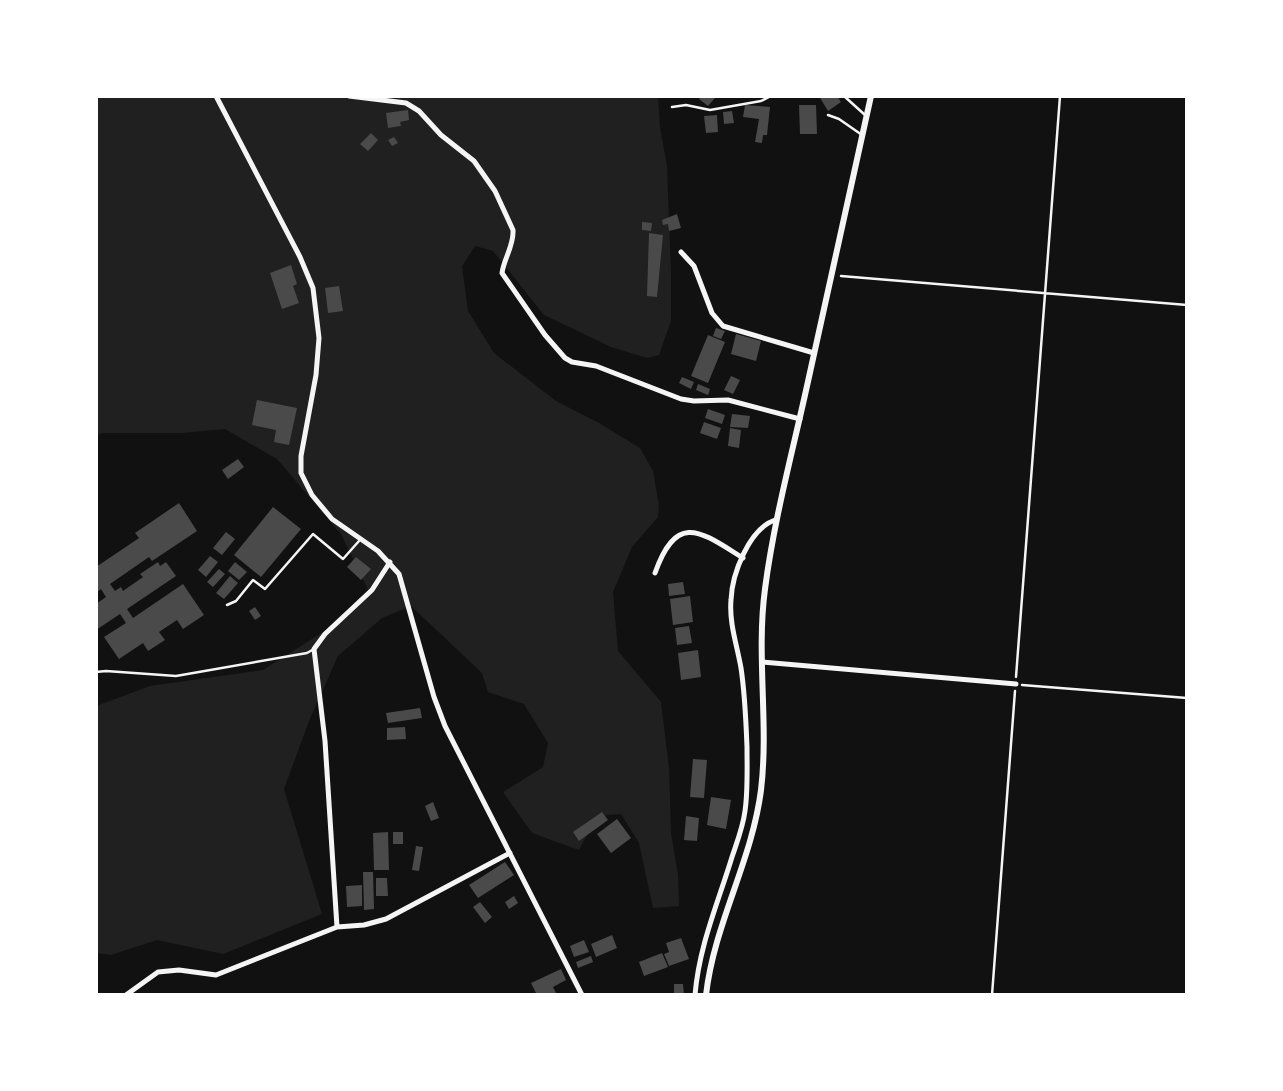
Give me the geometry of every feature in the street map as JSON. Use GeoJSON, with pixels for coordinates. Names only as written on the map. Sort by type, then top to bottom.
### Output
{"type":"FeatureCollection","features":[{"type":"Feature","properties":{"kind":"street"},"geometry":{"type":"LineString","coordinates":[[216,96],[300,257],[313,288],[319,338],[316,375],[300,456],[301,472],[312,495],[332,519],[361,538],[390,562],[399,574],[434,697],[445,726],[582,995]]}},
{"type":"Feature","properties":{"kind":"street"},"geometry":{"type":"LineString","coordinates":[[349,96],[406,103],[474,160],[495,191],[513,230],[502,273],[545,335],[565,358],[572,362],[596,366],[681,399],[728,400],[800,419]]}},
{"type":"Feature","properties":{"kind":"street"},"geometry":{"type":"LineString","coordinates":[[706,995],[709,969],[761,792],[765,738],[761,635],[775,520],[871,96]]}},
{"type":"Feature","properties":{"kind":"street"},"geometry":{"type":"LineString","coordinates":[[681,252],[694,266],[712,313],[723,326],[814,353]]}},
{"type":"Feature","properties":{"kind":"street"},"geometry":{"type":"LineString","coordinates":[[695,995],[707,929],[746,811],[744,694],[731,611],[734,581],[758,531],[775,520]]}},
{"type":"Feature","properties":{"kind":"street"},"geometry":{"type":"LineString","coordinates":[[655,573],[669,544],[690,531],[702,534],[743,558]]}},
{"type":"Feature","properties":{"kind":"street"},"geometry":{"type":"LineString","coordinates":[[337,927],[325,741],[314,649],[325,634],[372,590],[390,562]]}},
{"type":"Feature","properties":{"kind":"street"},"geometry":{"type":"LineString","coordinates":[[762,662],[1016,684]]}},
{"type":"Feature","properties":{"kind":"street"},"geometry":{"type":"LineString","coordinates":[[126,995],[158,972],[179,970],[216,975],[337,927],[364,925],[386,919],[510,853]]}},
{"type":"Feature","properties":{"kind":"lane"},"geometry":{"type":"LineString","coordinates":[[671,107],[686,105],[710,110],[771,96]]}},
{"type":"Feature","properties":{"kind":"lane"},"geometry":{"type":"LineString","coordinates":[[845,96],[866,117]]}},
{"type":"Feature","properties":{"kind":"lane"},"geometry":{"type":"LineString","coordinates":[[828,115],[839,119],[862,135]]}},
{"type":"Feature","properties":{"kind":"lane"},"geometry":{"type":"LineString","coordinates":[[227,605],[236,601],[253,580],[265,589],[313,534],[342,559],[361,538]]}},
{"type":"Feature","properties":{"kind":"lane"},"geometry":{"type":"LineString","coordinates":[[96,672],[176,676],[307,653],[314,649]]}},
{"type":"Feature","properties":{"kind":"path"},"geometry":{"type":"LineString","coordinates":[[992,995],[1060,96]]}},
{"type":"Feature","properties":{"kind":"path"},"geometry":{"type":"LineString","coordinates":[[832,275],[1187,305]]}},
{"type":"Feature","properties":{"kind":"path"},"geometry":{"type":"LineString","coordinates":[[1016,684],[1187,698]]}},
{"type":"Feature","properties":{"kind":"shaded area"},"geometry":{"type":"Polygon","coordinates":[[[96,96],[658,96],[667,166],[671,274],[671,321],[659,355],[647,358],[611,347],[544,315],[493,251],[475,246],[462,266],[468,311],[494,353],[556,401],[640,448],[653,471],[659,506],[658,517],[632,547],[613,592],[618,651],[661,702],[669,768],[671,833],[678,875],[679,906],[653,908],[639,843],[621,814],[597,816],[579,850],[532,833],[503,792],[543,767],[548,743],[524,704],[488,692],[482,673],[411,606],[382,618],[338,656],[309,721],[284,789],[322,914],[223,954],[157,940],[111,955],[96,953],[96,706],[150,686],[263,670],[339,622],[369,592],[341,534],[277,459],[225,429],[182,433],[102,433],[96,436],[96,96]]]}},
{"type":"Feature","properties":{"kind":"building"},"geometry":{"type":"Polygon","coordinates":[[[702,96],[715,98],[708,106],[699,99],[702,96]]]}},
{"type":"Feature","properties":{"kind":"building"},"geometry":{"type":"Polygon","coordinates":[[[819,96],[837,96],[841,102],[828,111],[819,96]]]}},
{"type":"Feature","properties":{"kind":"building"},"geometry":{"type":"Polygon","coordinates":[[[745,105],[770,107],[767,135],[763,135],[762,143],[755,142],[759,119],[743,117],[745,105]]]}},
{"type":"Feature","properties":{"kind":"building"},"geometry":{"type":"Polygon","coordinates":[[[799,105],[816,105],[817,134],[800,134],[799,105]]]}},
{"type":"Feature","properties":{"kind":"building"},"geometry":{"type":"Polygon","coordinates":[[[408,110],[409,120],[400,122],[401,126],[388,128],[386,113],[408,110]]]}},
{"type":"Feature","properties":{"kind":"building"},"geometry":{"type":"Polygon","coordinates":[[[732,111],[734,123],[724,124],[723,112],[732,111]]]}},
{"type":"Feature","properties":{"kind":"building"},"geometry":{"type":"Polygon","coordinates":[[[717,115],[718,132],[706,133],[704,116],[717,115]]]}},
{"type":"Feature","properties":{"kind":"building"},"geometry":{"type":"Polygon","coordinates":[[[371,133],[378,140],[368,151],[360,144],[371,133]]]}},
{"type":"Feature","properties":{"kind":"building"},"geometry":{"type":"Polygon","coordinates":[[[394,137],[398,143],[392,146],[388,140],[394,137]]]}},
{"type":"Feature","properties":{"kind":"building"},"geometry":{"type":"Polygon","coordinates":[[[677,214],[681,228],[669,231],[668,224],[663,225],[662,220],[677,214]]]}},
{"type":"Feature","properties":{"kind":"building"},"geometry":{"type":"Polygon","coordinates":[[[642,222],[652,223],[651,231],[642,230],[642,222]]]}},
{"type":"Feature","properties":{"kind":"building"},"geometry":{"type":"Polygon","coordinates":[[[649,233],[663,235],[657,297],[647,296],[649,233]]]}},
{"type":"Feature","properties":{"kind":"building"},"geometry":{"type":"Polygon","coordinates":[[[291,265],[297,284],[293,286],[299,303],[282,309],[270,273],[291,265]]]}},
{"type":"Feature","properties":{"kind":"building"},"geometry":{"type":"Polygon","coordinates":[[[339,286],[343,311],[328,313],[325,288],[339,286]]]}},
{"type":"Feature","properties":{"kind":"building"},"geometry":{"type":"Polygon","coordinates":[[[716,328],[725,331],[721,339],[713,336],[716,328]]]}},
{"type":"Feature","properties":{"kind":"building"},"geometry":{"type":"Polygon","coordinates":[[[736,334],[761,341],[756,361],[731,354],[736,334]]]}},
{"type":"Feature","properties":{"kind":"building"},"geometry":{"type":"Polygon","coordinates":[[[708,335],[725,342],[708,383],[691,376],[708,335]]]}},
{"type":"Feature","properties":{"kind":"building"},"geometry":{"type":"Polygon","coordinates":[[[731,376],[740,380],[733,394],[724,390],[731,376]]]}},
{"type":"Feature","properties":{"kind":"building"},"geometry":{"type":"Polygon","coordinates":[[[682,377],[694,382],[691,389],[679,383],[682,377]]]}},
{"type":"Feature","properties":{"kind":"building"},"geometry":{"type":"Polygon","coordinates":[[[698,384],[710,389],[708,395],[696,390],[698,384]]]}},
{"type":"Feature","properties":{"kind":"building"},"geometry":{"type":"Polygon","coordinates":[[[257,400],[297,408],[289,445],[274,442],[276,430],[252,425],[257,400]]]}},
{"type":"Feature","properties":{"kind":"building"},"geometry":{"type":"Polygon","coordinates":[[[708,409],[725,415],[722,424],[705,418],[708,409]]]}},
{"type":"Feature","properties":{"kind":"building"},"geometry":{"type":"Polygon","coordinates":[[[732,414],[750,416],[748,428],[730,427],[732,414]]]}},
{"type":"Feature","properties":{"kind":"building"},"geometry":{"type":"Polygon","coordinates":[[[704,422],[721,428],[717,439],[700,433],[704,422]]]}},
{"type":"Feature","properties":{"kind":"building"},"geometry":{"type":"Polygon","coordinates":[[[730,428],[741,430],[739,448],[728,446],[730,428]]]}},
{"type":"Feature","properties":{"kind":"building"},"geometry":{"type":"Polygon","coordinates":[[[238,459],[244,467],[228,479],[222,470],[238,459]]]}},
{"type":"Feature","properties":{"kind":"building"},"geometry":{"type":"Polygon","coordinates":[[[179,503],[197,531],[152,561],[149,557],[110,584],[115,591],[121,587],[123,591],[143,577],[140,574],[158,562],[160,566],[166,562],[176,576],[127,609],[133,618],[183,584],[204,615],[183,629],[177,620],[159,632],[165,640],[148,651],[143,643],[119,659],[104,637],[126,623],[120,614],[96,630],[96,604],[106,597],[101,589],[96,593],[96,567],[139,538],[135,533],[179,503]]]}},
{"type":"Feature","properties":{"kind":"building"},"geometry":{"type":"Polygon","coordinates":[[[273,507],[301,529],[261,577],[234,555],[273,507]]]}},
{"type":"Feature","properties":{"kind":"building"},"geometry":{"type":"Polygon","coordinates":[[[226,532],[235,539],[222,555],[213,548],[226,532]]]}},
{"type":"Feature","properties":{"kind":"building"},"geometry":{"type":"Polygon","coordinates":[[[210,556],[218,562],[206,577],[198,570],[210,556]]]}},
{"type":"Feature","properties":{"kind":"building"},"geometry":{"type":"Polygon","coordinates":[[[356,557],[371,569],[361,580],[347,567],[356,557]]]}},
{"type":"Feature","properties":{"kind":"building"},"geometry":{"type":"Polygon","coordinates":[[[235,562],[247,572],[239,580],[228,571],[235,562]]]}},
{"type":"Feature","properties":{"kind":"building"},"geometry":{"type":"Polygon","coordinates":[[[219,569],[225,574],[213,587],[207,582],[219,569]]]}},
{"type":"Feature","properties":{"kind":"building"},"geometry":{"type":"Polygon","coordinates":[[[230,576],[238,583],[224,599],[216,593],[230,576]]]}},
{"type":"Feature","properties":{"kind":"building"},"geometry":{"type":"Polygon","coordinates":[[[683,582],[685,594],[669,596],[668,584],[683,582]]]}},
{"type":"Feature","properties":{"kind":"building"},"geometry":{"type":"Polygon","coordinates":[[[690,596],[693,622],[673,625],[670,599],[690,596]]]}},
{"type":"Feature","properties":{"kind":"building"},"geometry":{"type":"Polygon","coordinates":[[[255,607],[261,616],[255,620],[249,611],[255,607]]]}},
{"type":"Feature","properties":{"kind":"building"},"geometry":{"type":"Polygon","coordinates":[[[689,626],[692,643],[677,645],[675,628],[689,626]]]}},
{"type":"Feature","properties":{"kind":"building"},"geometry":{"type":"Polygon","coordinates":[[[698,650],[701,677],[681,680],[678,653],[698,650]]]}},
{"type":"Feature","properties":{"kind":"building"},"geometry":{"type":"Polygon","coordinates":[[[420,708],[422,718],[388,723],[386,713],[420,708]]]}},
{"type":"Feature","properties":{"kind":"building"},"geometry":{"type":"Polygon","coordinates":[[[405,727],[406,739],[387,740],[387,728],[405,727]]]}},
{"type":"Feature","properties":{"kind":"building"},"geometry":{"type":"Polygon","coordinates":[[[693,759],[707,760],[704,798],[690,797],[693,759]]]}},
{"type":"Feature","properties":{"kind":"building"},"geometry":{"type":"Polygon","coordinates":[[[711,797],[731,800],[726,829],[707,825],[711,797]]]}},
{"type":"Feature","properties":{"kind":"building"},"geometry":{"type":"Polygon","coordinates":[[[433,802],[439,818],[431,821],[425,806],[433,802]]]}},
{"type":"Feature","properties":{"kind":"building"},"geometry":{"type":"Polygon","coordinates":[[[602,812],[608,820],[579,841],[573,832],[602,812]]]}},
{"type":"Feature","properties":{"kind":"building"},"geometry":{"type":"Polygon","coordinates":[[[686,816],[699,818],[697,841],[684,840],[686,816]]]}},
{"type":"Feature","properties":{"kind":"building"},"geometry":{"type":"Polygon","coordinates":[[[617,819],[631,838],[611,853],[597,834],[617,819]]]}},
{"type":"Feature","properties":{"kind":"building"},"geometry":{"type":"Polygon","coordinates":[[[388,832],[389,870],[374,870],[373,833],[388,832]]]}},
{"type":"Feature","properties":{"kind":"building"},"geometry":{"type":"Polygon","coordinates":[[[393,832],[403,832],[403,844],[393,844],[393,832]]]}},
{"type":"Feature","properties":{"kind":"building"},"geometry":{"type":"Polygon","coordinates":[[[416,846],[423,847],[419,871],[412,870],[416,846]]]}},
{"type":"Feature","properties":{"kind":"building"},"geometry":{"type":"Polygon","coordinates":[[[505,862],[514,875],[478,898],[469,885],[505,862]]]}},
{"type":"Feature","properties":{"kind":"building"},"geometry":{"type":"Polygon","coordinates":[[[363,872],[373,872],[374,909],[364,910],[363,872]]]}},
{"type":"Feature","properties":{"kind":"building"},"geometry":{"type":"Polygon","coordinates":[[[376,878],[387,878],[388,896],[376,896],[376,878]]]}},
{"type":"Feature","properties":{"kind":"building"},"geometry":{"type":"Polygon","coordinates":[[[362,885],[362,906],[347,907],[346,886],[362,885]]]}},
{"type":"Feature","properties":{"kind":"building"},"geometry":{"type":"Polygon","coordinates":[[[514,896],[518,903],[509,909],[505,902],[514,896]]]}},
{"type":"Feature","properties":{"kind":"building"},"geometry":{"type":"Polygon","coordinates":[[[480,902],[492,917],[485,923],[473,907],[480,902]]]}},
{"type":"Feature","properties":{"kind":"building"},"geometry":{"type":"Polygon","coordinates":[[[612,935],[617,948],[596,957],[591,944],[612,935]]]}},
{"type":"Feature","properties":{"kind":"building"},"geometry":{"type":"Polygon","coordinates":[[[681,938],[689,959],[669,966],[664,954],[669,952],[666,943],[681,938]]]}},
{"type":"Feature","properties":{"kind":"building"},"geometry":{"type":"Polygon","coordinates":[[[584,940],[589,952],[574,957],[570,946],[584,940]]]}},
{"type":"Feature","properties":{"kind":"building"},"geometry":{"type":"Polygon","coordinates":[[[662,953],[668,967],[644,976],[639,962],[662,953]]]}},
{"type":"Feature","properties":{"kind":"building"},"geometry":{"type":"Polygon","coordinates":[[[591,956],[593,962],[578,968],[576,962],[591,956]]]}},
{"type":"Feature","properties":{"kind":"building"},"geometry":{"type":"Polygon","coordinates":[[[561,969],[566,980],[553,987],[557,995],[537,995],[531,983],[561,969]]]}},
{"type":"Feature","properties":{"kind":"building"},"geometry":{"type":"Polygon","coordinates":[[[674,984],[683,984],[684,995],[674,995],[674,984]]]}}]}
